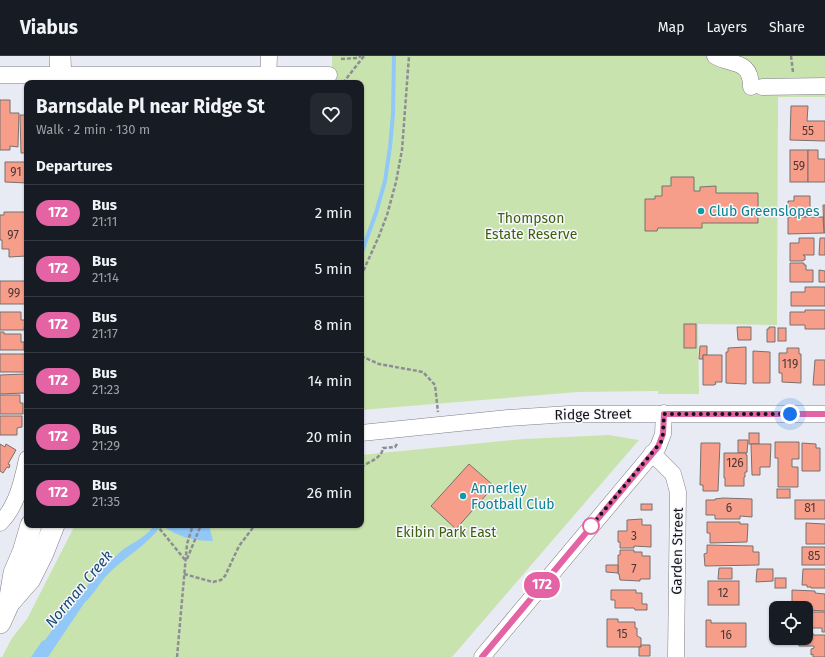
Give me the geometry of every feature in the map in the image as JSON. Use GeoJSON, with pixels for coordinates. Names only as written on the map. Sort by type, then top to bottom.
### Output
{"type":"FeatureCollection","features":[{"type":"Feature","properties":{"kind":"main road"},"geometry":{"type":"LineString","coordinates":[[0,623],[9,602],[14,573],[23,552],[30,528]]}},
{"type":"Feature","properties":{"kind":"main road"},"geometry":{"type":"LineString","coordinates":[[9,602],[30,579],[43,553],[53,528]]}},
{"type":"Feature","properties":{"kind":"street"},"geometry":{"type":"LineString","coordinates":[[268,79],[269,56]]}},
{"type":"Feature","properties":{"kind":"street"},"geometry":{"type":"LineString","coordinates":[[714,56],[741,65],[757,87],[825,86]]}},
{"type":"Feature","properties":{"kind":"street"},"geometry":{"type":"LineString","coordinates":[[0,75],[60,71],[268,79],[329,75]]}},
{"type":"Feature","properties":{"kind":"street","name":"Ridge Street"},"geometry":{"type":"LineString","coordinates":[[364,433],[539,416],[606,413],[825,414]]}},
{"type":"Feature","properties":{"kind":"street"},"geometry":{"type":"LineString","coordinates":[[482,657],[662,440],[664,414]]}},
{"type":"Feature","properties":{"kind":"street","name":"Garden Street"},"geometry":{"type":"LineString","coordinates":[[652,453],[673,474],[678,492],[676,657]]}},
{"type":"Feature","properties":{"kind":"street"},"geometry":{"type":"LineString","coordinates":[[0,523],[13,507],[24,472]]}},
{"type":"Feature","properties":{"kind":"path"},"geometry":{"type":"LineString","coordinates":[[341,59],[357,58],[362,56]]}},
{"type":"Feature","properties":{"kind":"path"},"geometry":{"type":"LineString","coordinates":[[345,80],[362,56]]}},
{"type":"Feature","properties":{"kind":"path"},"geometry":{"type":"LineString","coordinates":[[364,269],[387,215],[396,182],[402,150],[409,56]]}},
{"type":"Feature","properties":{"kind":"path"},"geometry":{"type":"LineString","coordinates":[[364,357],[379,364],[423,372],[435,385],[437,407]]}},
{"type":"Feature","properties":{"kind":"path"},"geometry":{"type":"LineString","coordinates":[[364,464],[379,456],[383,448],[394,447],[398,442]]}},
{"type":"Feature","properties":{"kind":"path"},"geometry":{"type":"LineString","coordinates":[[158,528],[186,561]]}},
{"type":"Feature","properties":{"kind":"path"},"geometry":{"type":"LineString","coordinates":[[177,657],[186,561],[186,544],[192,528]]}},
{"type":"Feature","properties":{"kind":"path"},"geometry":{"type":"LineString","coordinates":[[186,561],[200,528]]}},
{"type":"Feature","properties":{"kind":"path"},"geometry":{"type":"LineString","coordinates":[[184,574],[213,582],[221,580],[225,576],[239,546],[253,528]]}},
{"type":"Feature","properties":{"kind":"green space","name":"Thompson Estate Reserve"},"geometry":{"type":"Polygon","coordinates":[[[332,56],[825,56],[825,97],[778,97],[777,325],[698,324],[699,394],[658,394],[658,391],[578,392],[364,410],[364,80],[332,80],[332,56]]]}},
{"type":"Feature","properties":{"kind":"green space","name":"Ekibin Park East"},"geometry":{"type":"Polygon","coordinates":[[[609,435],[639,440],[452,657],[2,657],[12,638],[27,619],[73,528],[364,528],[364,455],[523,439],[609,435]]]}},
{"type":"Feature","properties":{"kind":"water"},"geometry":{"type":"Polygon","coordinates":[[[154,528],[157,531],[106,576],[85,602],[50,655],[48,657],[31,657],[42,641],[45,640],[99,573],[119,553],[154,528]]]}},
{"type":"Feature","properties":{"kind":"water"},"geometry":{"type":"Polygon","coordinates":[[[166,528],[210,528],[213,541],[186,538],[166,528]]]}},
{"type":"Feature","properties":{"kind":"building"},"geometry":{"type":"Polygon","coordinates":[[[0,100],[10,100],[10,113],[19,113],[18,147],[10,146],[10,150],[0,150],[0,100]]]}},
{"type":"Feature","properties":{"kind":"building"},"geometry":{"type":"Polygon","coordinates":[[[791,106],[808,106],[807,121],[825,121],[825,141],[790,140],[791,106]]]}},
{"type":"Feature","properties":{"kind":"building"},"geometry":{"type":"Polygon","coordinates":[[[20,115],[24,115],[24,153],[21,153],[20,115]]]}},
{"type":"Feature","properties":{"kind":"building"},"geometry":{"type":"Polygon","coordinates":[[[790,150],[808,150],[808,182],[790,182],[790,150]]]}},
{"type":"Feature","properties":{"kind":"building"},"geometry":{"type":"Polygon","coordinates":[[[808,150],[818,150],[818,159],[825,159],[825,182],[808,182],[808,150]]]}},
{"type":"Feature","properties":{"kind":"building"},"geometry":{"type":"Polygon","coordinates":[[[5,162],[24,162],[24,183],[5,182],[5,162]]]}},
{"type":"Feature","properties":{"kind":"building","name":"Club Greenslopes"},"geometry":{"type":"Polygon","coordinates":[[[671,177],[694,177],[694,191],[700,191],[700,187],[716,186],[716,193],[758,193],[758,223],[702,223],[702,228],[658,228],[657,231],[645,231],[645,199],[655,199],[655,196],[662,196],[662,186],[671,186],[671,177]]]}},
{"type":"Feature","properties":{"kind":"building"},"geometry":{"type":"Polygon","coordinates":[[[794,196],[810,196],[810,217],[788,217],[788,201],[794,201],[794,196]]]}},
{"type":"Feature","properties":{"kind":"building"},"geometry":{"type":"Polygon","coordinates":[[[823,205],[825,205],[825,233],[824,233],[823,205]]]}},
{"type":"Feature","properties":{"kind":"building"},"geometry":{"type":"Polygon","coordinates":[[[4,212],[24,212],[24,256],[9,257],[9,249],[2,249],[2,240],[0,240],[0,215],[4,215],[4,212]]]}},
{"type":"Feature","properties":{"kind":"building"},"geometry":{"type":"Polygon","coordinates":[[[788,217],[823,217],[824,233],[788,234],[788,217]]]}},
{"type":"Feature","properties":{"kind":"building"},"geometry":{"type":"Polygon","coordinates":[[[799,238],[814,238],[814,255],[803,255],[805,256],[805,260],[803,261],[790,261],[790,243],[799,243],[799,238]]]}},
{"type":"Feature","properties":{"kind":"building"},"geometry":{"type":"Polygon","coordinates":[[[820,238],[825,238],[825,255],[819,255],[820,238]]]}},
{"type":"Feature","properties":{"kind":"building"},"geometry":{"type":"Polygon","coordinates":[[[790,263],[804,263],[804,265],[806,265],[806,270],[813,270],[813,282],[790,282],[790,263]]]}},
{"type":"Feature","properties":{"kind":"building"},"geometry":{"type":"Polygon","coordinates":[[[819,270],[825,271],[825,282],[819,282],[819,270]]]}},
{"type":"Feature","properties":{"kind":"building"},"geometry":{"type":"Polygon","coordinates":[[[0,281],[24,281],[24,304],[0,304],[0,281]]]}},
{"type":"Feature","properties":{"kind":"building"},"geometry":{"type":"Polygon","coordinates":[[[805,287],[825,287],[825,306],[791,306],[791,292],[805,292],[805,287]]]}},
{"type":"Feature","properties":{"kind":"building"},"geometry":{"type":"Polygon","coordinates":[[[805,310],[825,310],[825,329],[805,329],[805,325],[790,325],[790,312],[805,312],[805,310]]]}},
{"type":"Feature","properties":{"kind":"building"},"geometry":{"type":"Polygon","coordinates":[[[0,312],[21,312],[21,320],[24,320],[24,330],[0,330],[0,312]]]}},
{"type":"Feature","properties":{"kind":"building"},"geometry":{"type":"Polygon","coordinates":[[[684,324],[696,324],[696,348],[684,348],[684,324]]]}},
{"type":"Feature","properties":{"kind":"building"},"geometry":{"type":"Polygon","coordinates":[[[737,327],[751,327],[751,340],[738,340],[737,327]]]}},
{"type":"Feature","properties":{"kind":"building"},"geometry":{"type":"Polygon","coordinates":[[[769,327],[775,327],[775,342],[767,342],[767,329],[769,329],[769,327]]]}},
{"type":"Feature","properties":{"kind":"building"},"geometry":{"type":"Polygon","coordinates":[[[778,328],[786,328],[786,341],[778,341],[778,328]]]}},
{"type":"Feature","properties":{"kind":"building"},"geometry":{"type":"Polygon","coordinates":[[[0,332],[4,332],[4,334],[21,334],[21,342],[24,342],[24,350],[0,350],[0,332]]]}},
{"type":"Feature","properties":{"kind":"building"},"geometry":{"type":"Polygon","coordinates":[[[700,346],[707,346],[707,355],[703,355],[703,359],[699,359],[700,346]]]}},
{"type":"Feature","properties":{"kind":"building"},"geometry":{"type":"Polygon","coordinates":[[[746,347],[746,384],[726,383],[726,352],[728,352],[728,348],[746,347]]]}},
{"type":"Feature","properties":{"kind":"building"},"geometry":{"type":"Polygon","coordinates":[[[787,348],[799,348],[799,354],[801,354],[801,383],[782,382],[782,373],[779,373],[779,353],[787,353],[787,348]]]}},
{"type":"Feature","properties":{"kind":"building"},"geometry":{"type":"Polygon","coordinates":[[[753,351],[770,352],[770,383],[753,383],[753,351]]]}},
{"type":"Feature","properties":{"kind":"building"},"geometry":{"type":"Polygon","coordinates":[[[0,354],[24,354],[24,372],[0,372],[0,354]]]}},
{"type":"Feature","properties":{"kind":"building"},"geometry":{"type":"Polygon","coordinates":[[[703,355],[722,355],[722,382],[715,382],[716,384],[714,385],[703,385],[703,355]]]}},
{"type":"Feature","properties":{"kind":"building"},"geometry":{"type":"Polygon","coordinates":[[[815,360],[825,360],[825,385],[813,385],[815,360]]]}},
{"type":"Feature","properties":{"kind":"building"},"geometry":{"type":"Polygon","coordinates":[[[24,374],[24,393],[0,394],[0,375],[24,374]]]}},
{"type":"Feature","properties":{"kind":"building"},"geometry":{"type":"Polygon","coordinates":[[[0,395],[20,395],[20,403],[23,403],[23,414],[0,414],[0,395]]]}},
{"type":"Feature","properties":{"kind":"building"},"geometry":{"type":"Polygon","coordinates":[[[0,416],[22,416],[22,427],[17,428],[17,435],[0,435],[0,416]]]}},
{"type":"Feature","properties":{"kind":"building"},"geometry":{"type":"Polygon","coordinates":[[[749,433],[759,433],[759,444],[749,444],[749,433]]]}},
{"type":"Feature","properties":{"kind":"building"},"geometry":{"type":"Polygon","coordinates":[[[738,440],[748,440],[747,453],[738,453],[738,440]]]}},
{"type":"Feature","properties":{"kind":"building"},"geometry":{"type":"Polygon","coordinates":[[[775,442],[799,442],[799,459],[792,459],[792,467],[798,467],[798,487],[778,487],[778,458],[775,458],[775,442]]]}},
{"type":"Feature","properties":{"kind":"building"},"geometry":{"type":"Polygon","coordinates":[[[701,443],[720,443],[718,491],[703,491],[703,485],[700,485],[701,443]]]}},
{"type":"Feature","properties":{"kind":"building"},"geometry":{"type":"Polygon","coordinates":[[[802,443],[816,444],[816,448],[820,448],[820,471],[802,471],[802,443]]]}},
{"type":"Feature","properties":{"kind":"building"},"geometry":{"type":"Polygon","coordinates":[[[0,444],[5,447],[6,444],[16,450],[8,464],[10,465],[9,468],[7,467],[3,473],[0,471],[0,444]]]}},
{"type":"Feature","properties":{"kind":"building"},"geometry":{"type":"Polygon","coordinates":[[[751,444],[771,444],[770,467],[760,467],[760,475],[752,475],[751,444]]]}},
{"type":"Feature","properties":{"kind":"building"},"geometry":{"type":"Polygon","coordinates":[[[724,453],[746,453],[747,472],[745,472],[744,486],[725,486],[724,453]]]}},
{"type":"Feature","properties":{"kind":"building","name":"Annerley Football Club"},"geometry":{"type":"Polygon","coordinates":[[[469,464],[494,486],[456,529],[431,506],[469,464]]]}},
{"type":"Feature","properties":{"kind":"building"},"geometry":{"type":"Polygon","coordinates":[[[777,489],[790,489],[790,498],[777,498],[777,489]]]}},
{"type":"Feature","properties":{"kind":"building"},"geometry":{"type":"Polygon","coordinates":[[[723,498],[752,499],[752,517],[740,516],[740,519],[715,519],[715,515],[706,515],[706,500],[723,498]]]}},
{"type":"Feature","properties":{"kind":"building"},"geometry":{"type":"Polygon","coordinates":[[[795,500],[825,500],[825,519],[795,519],[795,500]]]}},
{"type":"Feature","properties":{"kind":"building"},"geometry":{"type":"Polygon","coordinates":[[[641,504],[652,504],[652,510],[641,510],[641,504]]]}},
{"type":"Feature","properties":{"kind":"building"},"geometry":{"type":"Polygon","coordinates":[[[642,519],[642,525],[651,525],[651,547],[634,546],[634,548],[620,548],[620,542],[618,542],[618,531],[627,531],[627,520],[642,519]]]}},
{"type":"Feature","properties":{"kind":"building"},"geometry":{"type":"Polygon","coordinates":[[[707,522],[740,522],[740,524],[748,524],[747,542],[710,543],[710,533],[707,533],[707,522]]]}},
{"type":"Feature","properties":{"kind":"building"},"geometry":{"type":"Polygon","coordinates":[[[806,523],[825,524],[825,544],[806,544],[806,523]]]}},
{"type":"Feature","properties":{"kind":"building"},"geometry":{"type":"Polygon","coordinates":[[[707,545],[753,546],[753,552],[759,552],[759,565],[705,566],[704,554],[707,553],[707,545]]]}},
{"type":"Feature","properties":{"kind":"building"},"geometry":{"type":"Polygon","coordinates":[[[802,547],[825,547],[825,565],[802,565],[802,547]]]}},
{"type":"Feature","properties":{"kind":"building"},"geometry":{"type":"Polygon","coordinates":[[[620,550],[634,550],[634,552],[642,552],[642,556],[650,556],[650,579],[640,579],[640,581],[620,580],[618,574],[618,555],[620,555],[620,550]]]}},
{"type":"Feature","properties":{"kind":"building"},"geometry":{"type":"Polygon","coordinates":[[[606,565],[618,565],[618,573],[606,572],[606,565]]]}},
{"type":"Feature","properties":{"kind":"building"},"geometry":{"type":"Polygon","coordinates":[[[719,568],[732,568],[732,579],[718,579],[719,568]]]}},
{"type":"Feature","properties":{"kind":"building"},"geometry":{"type":"Polygon","coordinates":[[[757,569],[773,569],[773,581],[756,582],[757,569]]]}},
{"type":"Feature","properties":{"kind":"building"},"geometry":{"type":"Polygon","coordinates":[[[803,569],[825,569],[825,588],[811,588],[807,587],[807,585],[802,585],[803,569]]]}},
{"type":"Feature","properties":{"kind":"building"},"geometry":{"type":"Polygon","coordinates":[[[775,578],[786,578],[786,588],[775,588],[775,578]]]}},
{"type":"Feature","properties":{"kind":"building"},"geometry":{"type":"Polygon","coordinates":[[[708,581],[739,581],[739,605],[708,605],[708,581]]]}},
{"type":"Feature","properties":{"kind":"building"},"geometry":{"type":"Polygon","coordinates":[[[611,590],[636,590],[636,593],[642,593],[642,604],[647,604],[647,610],[615,608],[615,600],[611,600],[611,590]]]}},
{"type":"Feature","properties":{"kind":"building"},"geometry":{"type":"Polygon","coordinates":[[[792,590],[815,591],[815,593],[825,594],[825,611],[813,610],[813,601],[792,601],[792,590]]]}},
{"type":"Feature","properties":{"kind":"building"},"geometry":{"type":"Polygon","coordinates":[[[813,612],[825,612],[825,632],[822,632],[822,628],[813,628],[813,612]]]}},
{"type":"Feature","properties":{"kind":"building"},"geometry":{"type":"Polygon","coordinates":[[[607,619],[618,619],[618,622],[635,622],[637,636],[641,638],[641,647],[607,647],[607,619]]]}},
{"type":"Feature","properties":{"kind":"building"},"geometry":{"type":"Polygon","coordinates":[[[706,620],[711,620],[711,623],[746,623],[746,647],[706,647],[706,620]]]}},
{"type":"Feature","properties":{"kind":"building"},"geometry":{"type":"Polygon","coordinates":[[[813,635],[825,635],[825,657],[813,657],[813,654],[811,655],[811,649],[814,648],[814,646],[799,646],[813,645],[813,635]]]}},
{"type":"Feature","properties":{"kind":"building"},"geometry":{"type":"Polygon","coordinates":[[[641,645],[650,645],[650,656],[639,656],[639,647],[641,647],[641,645]]]}},
{"type":"Feature","properties":{"kind":"waterway","name":"Norman Creek"},"geometry":{"type":"LineString","coordinates":[[364,246],[376,213],[385,181],[393,114],[394,56]]}},
{"type":"Feature","properties":{"kind":"waterway","name":"Norman Creek"},"geometry":{"type":"LineString","coordinates":[[152,533],[156,528]]}},
{"type":"Feature","properties":{"kind":"bus line","name":"172"},"geometry":{"type":"LineString","coordinates":[[482,657],[627,482],[658,447],[662,440],[664,414],[825,414]]}},
{"type":"Feature","properties":{"kind":"place","name":"Club Greenslopes"},"geometry":{"type":"Point","coordinates":[701,211]}},
{"type":"Feature","properties":{"kind":"place","name":"Annerley Football Club"},"geometry":{"type":"Point","coordinates":[463,496]}},
{"type":"Feature","properties":{"kind":"route"},"geometry":{"type":"LineString","coordinates":[[591,526],[587,531],[658,447],[662,440],[664,414],[790,414]]}}]}
